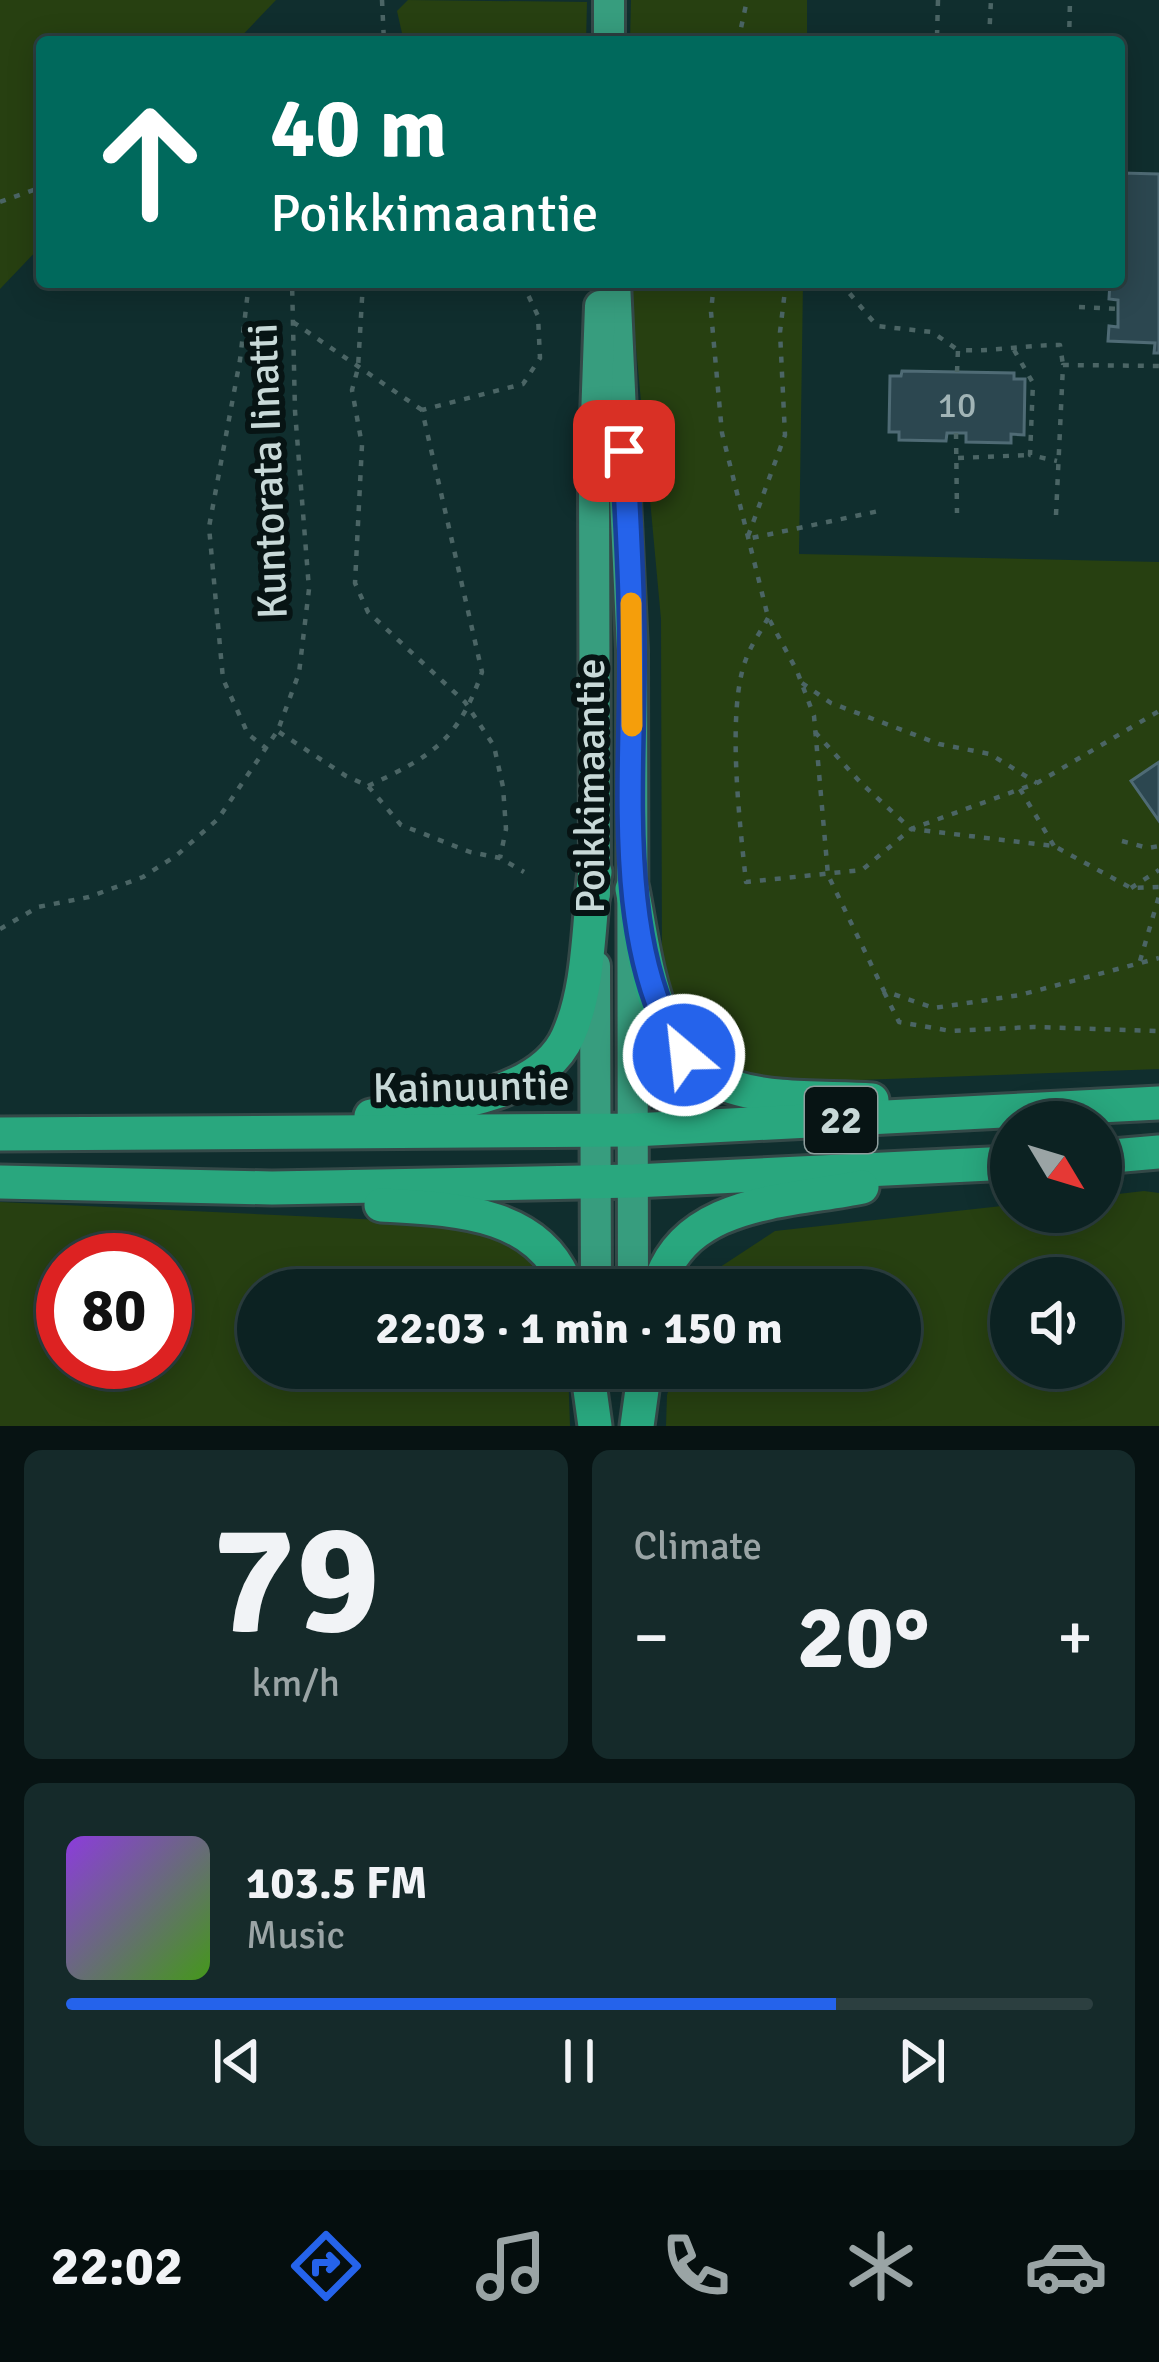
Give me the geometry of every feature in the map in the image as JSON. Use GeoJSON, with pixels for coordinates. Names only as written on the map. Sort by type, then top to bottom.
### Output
{"type":"FeatureCollection","features":[{"type":"Feature","properties":{"kind":"highway"},"geometry":{"type":"LineString","coordinates":[[214,1134],[441,1105],[524,1081],[566,1040],[576,1013],[595,872]]}},
{"type":"Feature","properties":{"kind":"highway"},"geometry":{"type":"LineString","coordinates":[[632,889],[666,1029],[705,1074],[729,1087],[760,1094],[990,1106]]}},
{"type":"Feature","properties":{"kind":"highway","name":"Kainuuntie"},"geometry":{"type":"LineString","coordinates":[[1122,1105],[1159,1103]]}},
{"type":"Feature","properties":{"kind":"highway","name":"Kainuuntie"},"geometry":{"type":"LineString","coordinates":[[0,1134],[593,1131],[990,1112]]}},
{"type":"Feature","properties":{"kind":"highway"},"geometry":{"type":"LineString","coordinates":[[1122,1155],[1159,1152]]}},
{"type":"Feature","properties":{"kind":"highway","name":"22"},"geometry":{"type":"LineString","coordinates":[[0,1182],[206,1187],[594,1182],[990,1164]]}},
{"type":"Feature","properties":{"kind":"highway"},"geometry":{"type":"LineString","coordinates":[[668,1269],[693,1236],[740,1208],[968,1166]]}},
{"type":"Feature","properties":{"kind":"highway"},"geometry":{"type":"LineString","coordinates":[[206,1187],[495,1219],[521,1230],[546,1250],[559,1269]]}},
{"type":"Feature","properties":{"kind":"highway"},"geometry":{"type":"LineString","coordinates":[[590,1389],[596,1426]]}},
{"type":"Feature","properties":{"kind":"highway"},"geometry":{"type":"LineString","coordinates":[[635,1426],[641,1389]]}},
{"type":"Feature","properties":{"kind":"main road"},"geometry":{"type":"LineString","coordinates":[[609,0],[609,36]]}},
{"type":"Feature","properties":{"kind":"main road","name":"Poikkimaantie"},"geometry":{"type":"LineString","coordinates":[[596,1269],[594,474],[602,288]]}},
{"type":"Feature","properties":{"kind":"main road","name":"Poikkimaantie"},"geometry":{"type":"LineString","coordinates":[[615,288],[629,536],[632,1269]]}},
{"type":"Feature","properties":{"kind":"main road"},"geometry":{"type":"LineString","coordinates":[[596,1426],[597,1389]]}},
{"type":"Feature","properties":{"kind":"main road"},"geometry":{"type":"LineString","coordinates":[[634,1389],[635,1426]]}},
{"type":"Feature","properties":{"kind":"path"},"geometry":{"type":"LineString","coordinates":[[382,0],[383,36]]}},
{"type":"Feature","properties":{"kind":"path"},"geometry":{"type":"LineString","coordinates":[[740,36],[747,0]]}},
{"type":"Feature","properties":{"kind":"path"},"geometry":{"type":"LineString","coordinates":[[937,36],[938,0]]}},
{"type":"Feature","properties":{"kind":"path"},"geometry":{"type":"LineString","coordinates":[[989,36],[991,0]]}},
{"type":"Feature","properties":{"kind":"path"},"geometry":{"type":"LineString","coordinates":[[1069,36],[1070,0]]}},
{"type":"Feature","properties":{"kind":"path"},"geometry":{"type":"LineString","coordinates":[[0,202],[36,189]]}},
{"type":"Feature","properties":{"kind":"path"},"geometry":{"type":"LineString","coordinates":[[248,288],[209,527],[223,679],[248,734],[266,749]]}},
{"type":"Feature","properties":{"kind":"path","name":"Kuntorata Iinatti"},"geometry":{"type":"LineString","coordinates":[[0,929],[38,907],[89,897],[143,877],[177,855],[218,819],[278,730],[298,673],[309,589],[295,411],[292,288]]}},
{"type":"Feature","properties":{"kind":"path"},"geometry":{"type":"LineString","coordinates":[[363,288],[358,368],[352,390],[362,445],[355,583],[368,612],[469,709],[494,746],[506,829],[500,858]]}},
{"type":"Feature","properties":{"kind":"path"},"geometry":{"type":"LineString","coordinates":[[422,410],[523,384],[540,358],[538,316],[525,288]]}},
{"type":"Feature","properties":{"kind":"path"},"geometry":{"type":"LineString","coordinates":[[713,288],[722,433],[768,617],[802,683],[815,732],[828,875],[899,1022],[951,1031],[1033,1027],[1159,1031]]}},
{"type":"Feature","properties":{"kind":"path"},"geometry":{"type":"LineString","coordinates":[[747,539],[785,434],[780,332],[785,288]]}},
{"type":"Feature","properties":{"kind":"path"},"geometry":{"type":"LineString","coordinates":[[845,288],[877,326],[932,332],[958,350],[1060,345],[1056,515]]}},
{"type":"Feature","properties":{"kind":"path"},"geometry":{"type":"LineString","coordinates":[[1079,307],[1118,309]]}},
{"type":"Feature","properties":{"kind":"path"},"geometry":{"type":"LineString","coordinates":[[293,322],[422,410],[482,672],[469,709],[426,759],[368,786]]}},
{"type":"Feature","properties":{"kind":"path"},"geometry":{"type":"LineString","coordinates":[[957,372],[958,350]]}},
{"type":"Feature","properties":{"kind":"path"},"geometry":{"type":"LineString","coordinates":[[1014,350],[1033,382],[1030,455]]}},
{"type":"Feature","properties":{"kind":"path"},"geometry":{"type":"LineString","coordinates":[[1063,365],[1159,366]]}},
{"type":"Feature","properties":{"kind":"path"},"geometry":{"type":"LineString","coordinates":[[956,433],[957,513]]}},
{"type":"Feature","properties":{"kind":"path"},"geometry":{"type":"LineString","coordinates":[[957,459],[1030,455],[1058,461]]}},
{"type":"Feature","properties":{"kind":"path"},"geometry":{"type":"LineString","coordinates":[[747,539],[879,511]]}},
{"type":"Feature","properties":{"kind":"path"},"geometry":{"type":"LineString","coordinates":[[768,617],[744,661],[737,726],[746,882],[862,869],[911,829],[1036,783],[1159,711]]}},
{"type":"Feature","properties":{"kind":"path"},"geometry":{"type":"LineString","coordinates":[[802,683],[831,703],[939,744],[990,754],[1036,783]]}},
{"type":"Feature","properties":{"kind":"path"},"geometry":{"type":"LineString","coordinates":[[278,730],[368,786],[401,825],[470,852],[500,858],[524,872]]}},
{"type":"Feature","properties":{"kind":"path"},"geometry":{"type":"LineString","coordinates":[[815,732],[911,829],[1054,846],[1131,888],[1159,887]]}},
{"type":"Feature","properties":{"kind":"path"},"geometry":{"type":"LineString","coordinates":[[1019,789],[1054,846]]}},
{"type":"Feature","properties":{"kind":"path"},"geometry":{"type":"LineString","coordinates":[[1122,841],[1159,846]]}},
{"type":"Feature","properties":{"kind":"path"},"geometry":{"type":"LineString","coordinates":[[1131,888],[1159,870]]}},
{"type":"Feature","properties":{"kind":"path"},"geometry":{"type":"LineString","coordinates":[[1140,961],[1159,896]]}},
{"type":"Feature","properties":{"kind":"path"},"geometry":{"type":"LineString","coordinates":[[884,992],[934,1008],[1020,995],[1159,958]]}},
{"type":"Feature","properties":{"kind":"green space"},"geometry":{"type":"Polygon","coordinates":[[[0,0],[276,0],[242,36],[36,36],[36,251],[0,289],[0,0]]]}},
{"type":"Feature","properties":{"kind":"green space"},"geometry":{"type":"Polygon","coordinates":[[[408,0],[587,2],[586,36],[403,36],[397,11],[408,0]]]}},
{"type":"Feature","properties":{"kind":"green space"},"geometry":{"type":"Polygon","coordinates":[[[631,0],[807,0],[807,36],[630,36],[631,0]]]}},
{"type":"Feature","properties":{"kind":"green space"},"geometry":{"type":"Polygon","coordinates":[[[631,288],[803,288],[799,554],[1159,562],[1159,1069],[777,1083],[727,1069],[710,1058],[686,1029],[662,961],[661,619],[631,288]]]}},
{"type":"Feature","properties":{"kind":"green space"},"geometry":{"type":"Polygon","coordinates":[[[1159,1193],[1159,1426],[666,1426],[669,1389],[921,1389],[921,1269],[717,1269],[775,1231],[990,1207],[990,1233],[1122,1233],[1122,1194],[1159,1193]]]}},
{"type":"Feature","properties":{"kind":"green space"},"geometry":{"type":"Polygon","coordinates":[[[0,1202],[424,1222],[484,1234],[513,1246],[542,1269],[237,1269],[237,1389],[569,1389],[570,1426],[0,1426],[0,1202]]]}},
{"type":"Feature","properties":{"kind":"building"},"geometry":{"type":"Polygon","coordinates":[[[1125,173],[1159,174],[1159,353],[1154,353],[1155,343],[1108,341],[1109,326],[1118,327],[1118,300],[1109,299],[1110,288],[1125,288],[1125,173]]]}},
{"type":"Feature","properties":{"kind":"building"},"geometry":{"type":"Polygon","coordinates":[[[902,371],[1014,373],[1014,379],[1025,379],[1024,435],[1011,434],[1011,443],[966,442],[966,433],[947,433],[946,441],[899,440],[899,432],[889,432],[890,376],[901,376],[902,371]]]}},
{"type":"Feature","properties":{"kind":"building"},"geometry":{"type":"Polygon","coordinates":[[[1159,762],[1159,821],[1131,781],[1159,762]]]}},
{"type":"Feature","properties":{"kind":"slow traffic"},"geometry":{"type":"LineString","coordinates":[[631,603],[632,726]]}},
{"type":"Feature","properties":{"kind":"route"},"geometry":{"type":"LineString","coordinates":[[624,451],[632,650],[632,889],[657,1005],[684,1055]]}}]}
